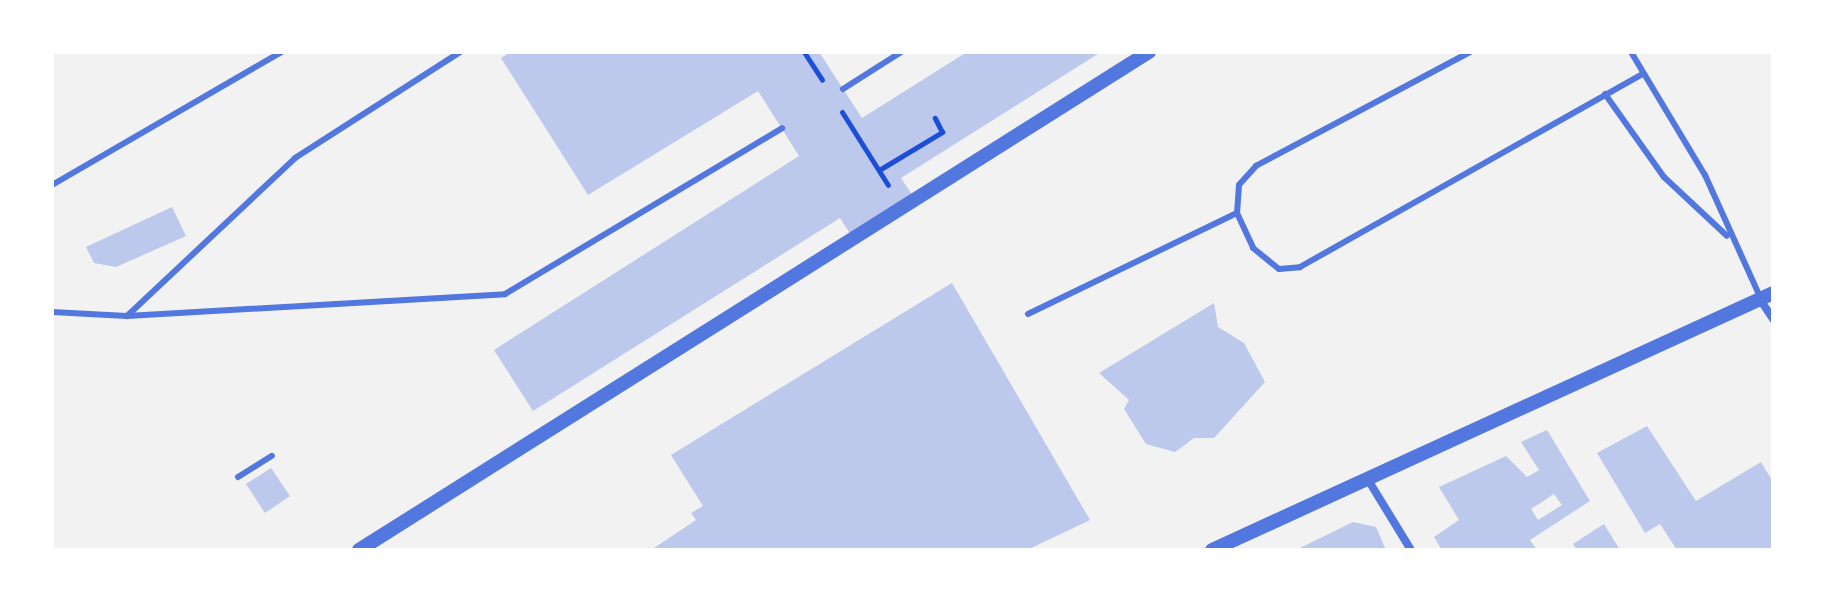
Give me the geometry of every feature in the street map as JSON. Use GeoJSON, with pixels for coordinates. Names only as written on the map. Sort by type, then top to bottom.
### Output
{"type":"FeatureCollection","features":[{"type":"Feature","properties":{"kind":"street"},"geometry":{"type":"LineString","coordinates":[[359,550],[1149,52]]}},
{"type":"Feature","properties":{"kind":"street"},"geometry":{"type":"LineString","coordinates":[[1212,550],[1767,297],[1773,319]]}},
{"type":"Feature","properties":{"kind":"street"},"geometry":{"type":"LineString","coordinates":[[1366,478],[1411,550]]}},
{"type":"Feature","properties":{"kind":"lane"},"geometry":{"type":"LineString","coordinates":[[52,185],[281,52]]}},
{"type":"Feature","properties":{"kind":"lane"},"geometry":{"type":"LineString","coordinates":[[127,316],[295,158],[460,52]]}},
{"type":"Feature","properties":{"kind":"lane"},"geometry":{"type":"LineString","coordinates":[[843,89],[901,52]]}},
{"type":"Feature","properties":{"kind":"lane"},"geometry":{"type":"LineString","coordinates":[[1470,52],[1256,166],[1239,185],[1237,213],[1253,248],[1288,271],[1643,74]]}},
{"type":"Feature","properties":{"kind":"lane"},"geometry":{"type":"LineString","coordinates":[[1631,52],[1705,175],[1729,238],[1767,297]]}},
{"type":"Feature","properties":{"kind":"lane"},"geometry":{"type":"LineString","coordinates":[[1605,94],[1664,177],[1729,238]]}},
{"type":"Feature","properties":{"kind":"lane"},"geometry":{"type":"LineString","coordinates":[[52,312],[127,316],[505,294],[782,128]]}},
{"type":"Feature","properties":{"kind":"lane"},"geometry":{"type":"LineString","coordinates":[[1028,314],[1237,213]]}},
{"type":"Feature","properties":{"kind":"lane"},"geometry":{"type":"LineString","coordinates":[[238,477],[272,456]]}},
{"type":"Feature","properties":{"kind":"path"},"geometry":{"type":"LineString","coordinates":[[804,52],[829,91]]}},
{"type":"Feature","properties":{"kind":"path"},"geometry":{"type":"LineString","coordinates":[[838,105],[891,189]]}},
{"type":"Feature","properties":{"kind":"path"},"geometry":{"type":"LineString","coordinates":[[879,170],[942,132],[935,118]]}},
{"type":"Feature","properties":{"kind":"building"},"geometry":{"type":"Polygon","coordinates":[[[511,52],[819,52],[862,118],[967,52],[1101,52],[901,178],[913,196],[851,235],[840,218],[533,411],[494,350],[799,156],[758,91],[588,195],[501,58],[511,52]]]}},
{"type":"Feature","properties":{"kind":"building"},"geometry":{"type":"Polygon","coordinates":[[[172,207],[186,236],[116,267],[94,263],[86,247],[172,207]]]}},
{"type":"Feature","properties":{"kind":"building"},"geometry":{"type":"Polygon","coordinates":[[[952,283],[1090,520],[1027,550],[651,550],[696,520],[691,513],[703,506],[671,455],[952,283]]]}},
{"type":"Feature","properties":{"kind":"building"},"geometry":{"type":"Polygon","coordinates":[[[1214,303],[1218,327],[1244,343],[1265,382],[1214,438],[1194,438],[1175,452],[1146,444],[1124,409],[1129,400],[1099,373],[1214,303]]]}},
{"type":"Feature","properties":{"kind":"building"},"geometry":{"type":"Polygon","coordinates":[[[1647,426],[1696,501],[1761,462],[1773,482],[1773,550],[1677,550],[1660,524],[1645,533],[1597,453],[1647,426]]]}},
{"type":"Feature","properties":{"kind":"building"},"geometry":{"type":"Polygon","coordinates":[[[1547,430],[1590,501],[1530,540],[1537,550],[1442,550],[1434,537],[1459,520],[1439,487],[1506,456],[1527,477],[1539,470],[1521,442],[1547,430]],[[1554,494],[1531,509],[1538,520],[1562,505],[1554,494]]]}},
{"type":"Feature","properties":{"kind":"building"},"geometry":{"type":"Polygon","coordinates":[[[271,468],[290,496],[265,513],[246,484],[271,468]]]}},
{"type":"Feature","properties":{"kind":"building"},"geometry":{"type":"Polygon","coordinates":[[[1353,522],[1376,527],[1386,550],[1296,550],[1353,522]]]}},
{"type":"Feature","properties":{"kind":"building"},"geometry":{"type":"Polygon","coordinates":[[[1604,524],[1620,550],[1577,550],[1573,544],[1604,524]]]}}]}
